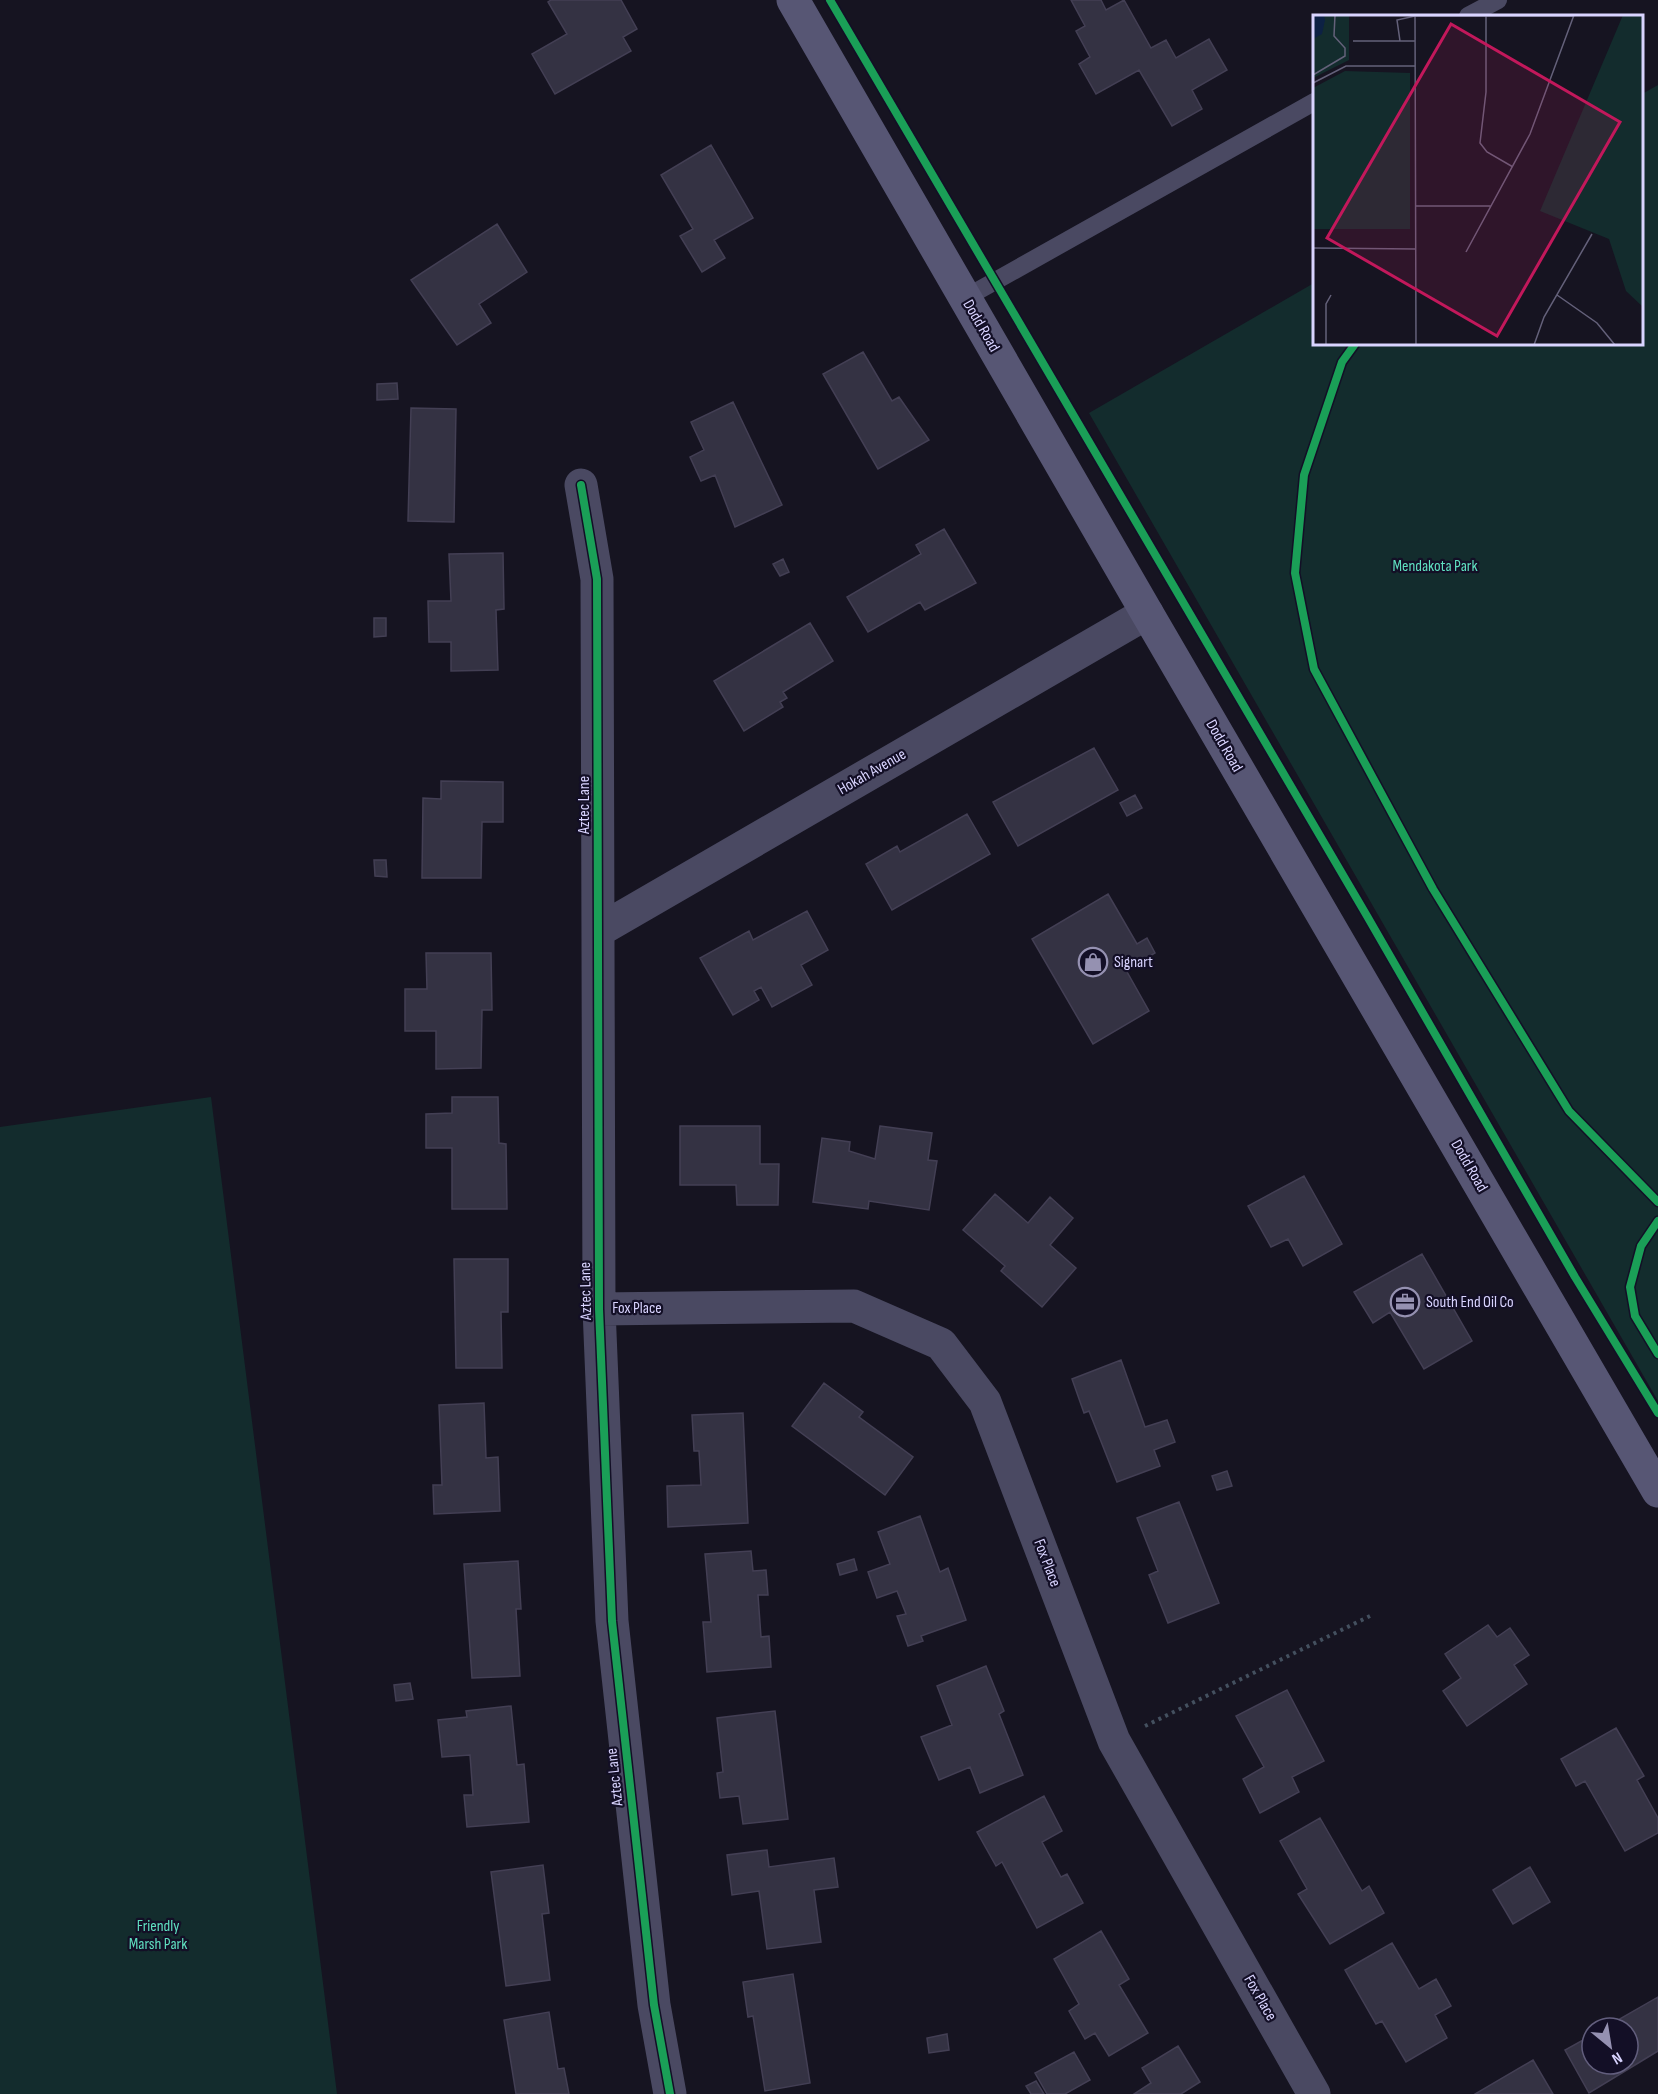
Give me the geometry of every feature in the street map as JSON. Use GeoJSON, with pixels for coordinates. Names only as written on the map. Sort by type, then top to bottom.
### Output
{"type":"FeatureCollection","features":[{"type":"Feature","properties":{"kind":"main road","name":"Dodd Road"},"geometry":{"type":"LineString","coordinates":[[793,0],[1658,1491]]}},
{"type":"Feature","properties":{"kind":"street","name":"Aztec Lane"},"geometry":{"type":"LineString","coordinates":[[581,484],[597,579],[599,1309],[612,1621],[654,2005],[670,2094]]}},
{"type":"Feature","properties":{"kind":"street","name":"Hokah Avenue"},"geometry":{"type":"LineString","coordinates":[[598,931],[1147,613]]}},
{"type":"Feature","properties":{"kind":"street","name":"Fox Place"},"geometry":{"type":"LineString","coordinates":[[599,1309],[854,1306],[941,1344],[985,1402],[1114,1741],[1314,2094]]}},
{"type":"Feature","properties":{"kind":"lane"},"geometry":{"type":"LineString","coordinates":[[1470,15],[1498,0]]}},
{"type":"Feature","properties":{"kind":"lane"},"geometry":{"type":"LineString","coordinates":[[965,298],[1313,103]]}},
{"type":"Feature","properties":{"kind":"path"},"geometry":{"type":"LineString","coordinates":[[1114,1741],[1370,1616]]}},
{"type":"Feature","properties":{"kind":"green space","name":"Mendakota Park"},"geometry":{"type":"Polygon","coordinates":[[[1658,85],[1658,1401],[1089,413],[1313,284],[1313,345],[1643,345],[1643,93],[1658,85]]]}},
{"type":"Feature","properties":{"kind":"green space","name":"Friendly Marsh Park"},"geometry":{"type":"Polygon","coordinates":[[[211,1097],[337,2094],[0,2094],[0,1127],[211,1097]]]}},
{"type":"Feature","properties":{"kind":"building"},"geometry":{"type":"Polygon","coordinates":[[[551,0],[621,0],[637,29],[623,37],[631,51],[555,94],[532,54],[567,34],[548,2],[551,0]]]}},
{"type":"Feature","properties":{"kind":"building"},"geometry":{"type":"Polygon","coordinates":[[[1071,0],[1101,0],[1106,10],[1124,0],[1151,48],[1166,40],[1176,58],[1209,39],[1227,70],[1192,90],[1202,109],[1172,126],[1139,70],[1096,94],[1079,64],[1090,57],[1076,31],[1085,26],[1071,0]]]}},
{"type":"Feature","properties":{"kind":"building"},"geometry":{"type":"Polygon","coordinates":[[[711,145],[753,218],[714,240],[725,258],[702,272],[680,236],[693,229],[661,175],[711,145]]]}},
{"type":"Feature","properties":{"kind":"building"},"geometry":{"type":"Polygon","coordinates":[[[497,224],[527,272],[479,304],[491,323],[457,345],[411,280],[497,224]]]}},
{"type":"Feature","properties":{"kind":"building"},"geometry":{"type":"Polygon","coordinates":[[[863,352],[892,401],[899,397],[929,440],[878,469],[823,374],[863,352]]]}},
{"type":"Feature","properties":{"kind":"building"},"geometry":{"type":"Polygon","coordinates":[[[397,383],[398,399],[377,400],[377,384],[397,383]]]}},
{"type":"Feature","properties":{"kind":"building"},"geometry":{"type":"Polygon","coordinates":[[[733,402],[782,505],[735,527],[715,475],[701,481],[690,457],[704,450],[691,422],[733,402]]]}},
{"type":"Feature","properties":{"kind":"building"},"geometry":{"type":"Polygon","coordinates":[[[411,408],[456,409],[454,522],[408,521],[411,408]]]}},
{"type":"Feature","properties":{"kind":"building"},"geometry":{"type":"Polygon","coordinates":[[[944,529],[976,583],[925,610],[920,602],[868,632],[847,597],[921,554],[916,545],[944,529]]]}},
{"type":"Feature","properties":{"kind":"building"},"geometry":{"type":"Polygon","coordinates":[[[503,553],[504,609],[496,610],[498,670],[451,671],[451,642],[429,642],[428,601],[451,601],[449,554],[503,553]]]}},
{"type":"Feature","properties":{"kind":"building"},"geometry":{"type":"Polygon","coordinates":[[[783,559],[789,572],[780,576],[773,564],[783,559]]]}},
{"type":"Feature","properties":{"kind":"building"},"geometry":{"type":"Polygon","coordinates":[[[374,618],[386,618],[386,636],[374,637],[374,618]]]}},
{"type":"Feature","properties":{"kind":"building"},"geometry":{"type":"Polygon","coordinates":[[[810,623],[833,661],[783,692],[787,698],[780,702],[783,707],[744,731],[714,681],[810,623]]]}},
{"type":"Feature","properties":{"kind":"building"},"geometry":{"type":"Polygon","coordinates":[[[1094,748],[1118,790],[1018,846],[993,802],[1094,748]]]}},
{"type":"Feature","properties":{"kind":"building"},"geometry":{"type":"Polygon","coordinates":[[[441,781],[503,782],[503,822],[482,822],[481,878],[422,878],[423,798],[441,799],[441,781]]]}},
{"type":"Feature","properties":{"kind":"building"},"geometry":{"type":"Polygon","coordinates":[[[1135,795],[1142,808],[1127,816],[1120,803],[1135,795]]]}},
{"type":"Feature","properties":{"kind":"building"},"geometry":{"type":"Polygon","coordinates":[[[967,814],[990,854],[892,910],[866,864],[897,846],[900,852],[967,814]]]}},
{"type":"Feature","properties":{"kind":"building"},"geometry":{"type":"Polygon","coordinates":[[[374,860],[386,860],[387,877],[375,876],[374,860]]]}},
{"type":"Feature","properties":{"kind":"building","name":"Signart"},"geometry":{"type":"Polygon","coordinates":[[[1108,894],[1137,944],[1147,938],[1155,953],[1126,970],[1149,1011],[1093,1044],[1032,939],[1108,894]]]}},
{"type":"Feature","properties":{"kind":"building"},"geometry":{"type":"Polygon","coordinates":[[[807,911],[828,950],[801,965],[812,985],[772,1007],[761,987],[754,991],[759,1000],[733,1015],[700,958],[749,931],[753,940],[807,911]]]}},
{"type":"Feature","properties":{"kind":"building"},"geometry":{"type":"Polygon","coordinates":[[[426,953],[491,953],[492,1010],[482,1010],[481,1068],[436,1069],[436,1031],[405,1031],[405,989],[427,989],[426,953]]]}},
{"type":"Feature","properties":{"kind":"building"},"geometry":{"type":"Polygon","coordinates":[[[452,1097],[498,1097],[499,1143],[506,1144],[507,1209],[452,1209],[452,1148],[426,1148],[426,1114],[452,1113],[452,1097]]]}},
{"type":"Feature","properties":{"kind":"building"},"geometry":{"type":"Polygon","coordinates":[[[680,1126],[760,1126],[760,1164],[779,1164],[778,1205],[737,1205],[736,1185],[680,1185],[680,1126]]]}},
{"type":"Feature","properties":{"kind":"building"},"geometry":{"type":"Polygon","coordinates":[[[880,1126],[932,1133],[928,1160],[937,1161],[929,1210],[869,1201],[868,1209],[813,1202],[822,1138],[850,1142],[849,1151],[875,1159],[880,1126]]]}},
{"type":"Feature","properties":{"kind":"building"},"geometry":{"type":"Polygon","coordinates":[[[1304,1176],[1342,1244],[1303,1266],[1288,1239],[1271,1247],[1248,1206],[1304,1176]]]}},
{"type":"Feature","properties":{"kind":"building"},"geometry":{"type":"Polygon","coordinates":[[[995,1194],[1028,1223],[1050,1197],[1073,1218],[1050,1245],[1076,1268],[1042,1307],[1001,1271],[1005,1266],[963,1230],[995,1194]]]}},
{"type":"Feature","properties":{"kind":"building","name":"South End Oil Co"},"geometry":{"type":"Polygon","coordinates":[[[1422,1254],[1472,1341],[1424,1369],[1390,1312],[1373,1323],[1354,1292],[1422,1254]]]}},
{"type":"Feature","properties":{"kind":"building"},"geometry":{"type":"Polygon","coordinates":[[[454,1259],[508,1259],[508,1312],[501,1312],[502,1368],[456,1368],[454,1259]]]}},
{"type":"Feature","properties":{"kind":"building"},"geometry":{"type":"Polygon","coordinates":[[[1121,1360],[1145,1427],[1167,1420],[1175,1442],[1154,1450],[1160,1466],[1117,1482],[1089,1411],[1084,1413],[1072,1379],[1121,1360]]]}},
{"type":"Feature","properties":{"kind":"building"},"geometry":{"type":"Polygon","coordinates":[[[824,1383],[863,1412],[859,1417],[913,1457],[885,1495],[792,1426],[824,1383]]]}},
{"type":"Feature","properties":{"kind":"building"},"geometry":{"type":"Polygon","coordinates":[[[484,1403],[486,1458],[498,1457],[500,1511],[434,1514],[433,1485],[442,1485],[439,1405],[484,1403]]]}},
{"type":"Feature","properties":{"kind":"building"},"geometry":{"type":"Polygon","coordinates":[[[743,1413],[748,1523],[668,1527],[667,1486],[701,1485],[699,1451],[694,1451],[692,1415],[743,1413]]]}},
{"type":"Feature","properties":{"kind":"building"},"geometry":{"type":"Polygon","coordinates":[[[1227,1471],[1232,1486],[1217,1490],[1212,1476],[1227,1471]]]}},
{"type":"Feature","properties":{"kind":"building"},"geometry":{"type":"Polygon","coordinates":[[[1179,1502],[1219,1603],[1168,1623],[1149,1575],[1158,1571],[1137,1518],[1179,1502]]]}},
{"type":"Feature","properties":{"kind":"building"},"geometry":{"type":"Polygon","coordinates":[[[920,1516],[940,1572],[948,1568],[966,1620],[921,1636],[923,1641],[908,1646],[897,1616],[906,1614],[897,1591],[877,1598],[868,1572],[890,1564],[878,1532],[920,1516]]]}},
{"type":"Feature","properties":{"kind":"building"},"geometry":{"type":"Polygon","coordinates":[[[751,1551],[753,1571],[766,1570],[768,1595],[758,1595],[761,1637],[769,1636],[771,1667],[707,1672],[703,1622],[711,1622],[705,1554],[751,1551]]]}},
{"type":"Feature","properties":{"kind":"building"},"geometry":{"type":"Polygon","coordinates":[[[854,1559],[857,1570],[840,1575],[837,1564],[854,1559]]]}},
{"type":"Feature","properties":{"kind":"building"},"geometry":{"type":"Polygon","coordinates":[[[518,1561],[521,1609],[516,1609],[520,1676],[472,1678],[464,1564],[518,1561]]]}},
{"type":"Feature","properties":{"kind":"building"},"geometry":{"type":"Polygon","coordinates":[[[1488,1625],[1497,1637],[1510,1628],[1529,1655],[1514,1665],[1527,1684],[1467,1726],[1443,1691],[1461,1678],[1445,1654],[1488,1625]]]}},
{"type":"Feature","properties":{"kind":"building"},"geometry":{"type":"Polygon","coordinates":[[[986,1666],[1004,1711],[999,1714],[1023,1775],[980,1793],[970,1767],[939,1780],[921,1737],[952,1725],[937,1686],[986,1666]]]}},
{"type":"Feature","properties":{"kind":"building"},"geometry":{"type":"Polygon","coordinates":[[[410,1683],[413,1699],[396,1701],[394,1685],[410,1683]]]}},
{"type":"Feature","properties":{"kind":"building"},"geometry":{"type":"Polygon","coordinates":[[[1287,1690],[1324,1761],[1292,1777],[1299,1792],[1260,1813],[1243,1779],[1264,1767],[1236,1716],[1287,1690]]]}},
{"type":"Feature","properties":{"kind":"building"},"geometry":{"type":"Polygon","coordinates":[[[511,1706],[517,1765],[524,1764],[529,1822],[467,1827],[464,1795],[473,1795],[470,1755],[442,1757],[438,1720],[467,1717],[466,1711],[511,1706]]]}},
{"type":"Feature","properties":{"kind":"building"},"geometry":{"type":"Polygon","coordinates":[[[775,1711],[788,1819],[743,1824],[739,1796],[720,1798],[717,1773],[723,1772],[717,1718],[775,1711]]]}},
{"type":"Feature","properties":{"kind":"building"},"geometry":{"type":"Polygon","coordinates":[[[1616,1728],[1644,1776],[1637,1780],[1658,1818],[1658,1833],[1625,1851],[1585,1781],[1576,1786],[1561,1759],[1616,1728]]]}},
{"type":"Feature","properties":{"kind":"building"},"geometry":{"type":"Polygon","coordinates":[[[1044,1796],[1062,1831],[1042,1842],[1061,1877],[1067,1874],[1083,1903],[1037,1928],[1002,1862],[996,1866],[977,1832],[1044,1796]]]}},
{"type":"Feature","properties":{"kind":"building"},"geometry":{"type":"Polygon","coordinates":[[[1320,1818],[1362,1891],[1369,1886],[1384,1913],[1330,1944],[1298,1894],[1307,1889],[1280,1841],[1320,1818]]]}},
{"type":"Feature","properties":{"kind":"building"},"geometry":{"type":"Polygon","coordinates":[[[767,1850],[769,1867],[834,1858],[838,1887],[814,1890],[821,1942],[767,1949],[759,1891],[732,1895],[727,1855],[767,1850]]]}},
{"type":"Feature","properties":{"kind":"building"},"geometry":{"type":"Polygon","coordinates":[[[543,1865],[549,1913],[542,1914],[550,1980],[506,1986],[491,1872],[543,1865]]]}},
{"type":"Feature","properties":{"kind":"building"},"geometry":{"type":"Polygon","coordinates":[[[1530,1867],[1550,1902],[1513,1924],[1493,1890],[1530,1867]]]}},
{"type":"Feature","properties":{"kind":"building"},"geometry":{"type":"Polygon","coordinates":[[[1101,1931],[1129,1979],[1119,1985],[1148,2033],[1109,2056],[1095,2033],[1085,2039],[1069,2011],[1079,2004],[1054,1959],[1101,1931]]]}},
{"type":"Feature","properties":{"kind":"building"},"geometry":{"type":"Polygon","coordinates":[[[1392,1943],[1419,1989],[1436,1979],[1451,2006],[1435,2015],[1447,2038],[1406,2062],[1382,2021],[1376,2024],[1345,1970],[1392,1943]]]}},
{"type":"Feature","properties":{"kind":"building"},"geometry":{"type":"Polygon","coordinates":[[[793,1974],[810,2083],[765,2091],[753,2016],[748,2017],[743,1982],[793,1974]]]}},
{"type":"Feature","properties":{"kind":"building"},"geometry":{"type":"Polygon","coordinates":[[[1658,1997],[1658,2051],[1640,2062],[1640,2016],[1625,2016],[1658,1997]]]}},
{"type":"Feature","properties":{"kind":"building"},"geometry":{"type":"Polygon","coordinates":[[[549,2012],[558,2069],[564,2068],[569,2094],[516,2094],[504,2020],[549,2012]]]}},
{"type":"Feature","properties":{"kind":"building"},"geometry":{"type":"Polygon","coordinates":[[[947,2034],[949,2050],[929,2053],[927,2038],[947,2034]]]}},
{"type":"Feature","properties":{"kind":"building"},"geometry":{"type":"Polygon","coordinates":[[[1580,2042],[1580,2076],[1617,2076],[1589,2093],[1565,2050],[1580,2042]]]}},
{"type":"Feature","properties":{"kind":"building"},"geometry":{"type":"Polygon","coordinates":[[[1178,2046],[1200,2082],[1181,2094],[1134,2094],[1151,2083],[1142,2068],[1178,2046]]]}},
{"type":"Feature","properties":{"kind":"building"},"geometry":{"type":"Polygon","coordinates":[[[1074,2052],[1090,2080],[1065,2094],[1047,2094],[1035,2073],[1074,2052]]]}},
{"type":"Feature","properties":{"kind":"building"},"geometry":{"type":"Polygon","coordinates":[[[1533,2060],[1553,2094],[1475,2094],[1533,2060]]]}},
{"type":"Feature","properties":{"kind":"building"},"geometry":{"type":"Polygon","coordinates":[[[1036,2081],[1044,2094],[1031,2094],[1026,2086],[1036,2081]]]}},
{"type":"Feature","properties":{"kind":"cycle path"},"geometry":{"type":"LineString","coordinates":[[830,0],[1367,916],[1575,1277],[1658,1413]]}},
{"type":"Feature","properties":{"kind":"cycle path"},"geometry":{"type":"LineString","coordinates":[[1354,345],[1342,362],[1304,475],[1295,573],[1314,669],[1433,889],[1569,1111],[1658,1202]]}},
{"type":"Feature","properties":{"kind":"cycle path"},"geometry":{"type":"LineString","coordinates":[[581,485],[597,579],[599,1309],[612,1621],[654,2005],[670,2094]]}},
{"type":"Feature","properties":{"kind":"cycle path"},"geometry":{"type":"LineString","coordinates":[[1658,1221],[1641,1246],[1630,1287],[1635,1316],[1658,1354]]}},
{"type":"Feature","properties":{"kind":"place","name":"Signart"},"geometry":{"type":"Point","coordinates":[1093,962]}},
{"type":"Feature","properties":{"kind":"place","name":"South End Oil Co"},"geometry":{"type":"Point","coordinates":[1405,1302]}}]}
